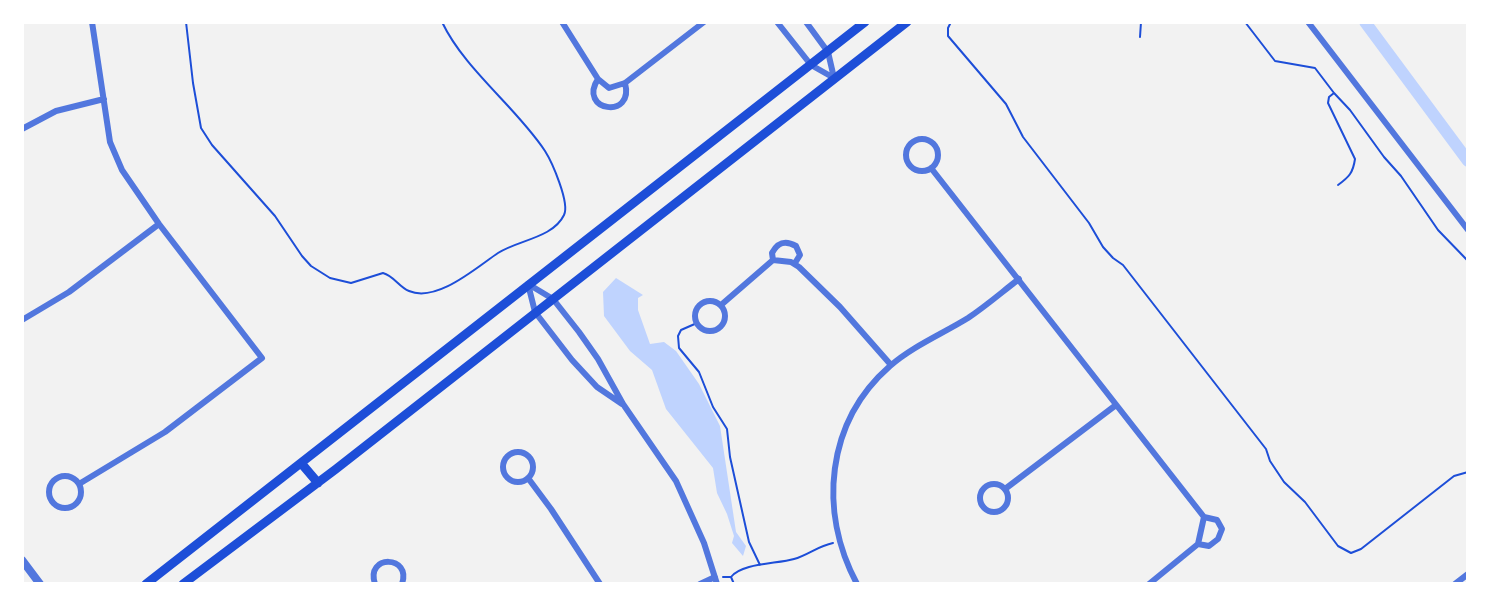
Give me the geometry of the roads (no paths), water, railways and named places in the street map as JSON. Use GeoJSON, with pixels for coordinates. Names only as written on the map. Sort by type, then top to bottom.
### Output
{"type":"FeatureCollection","features":[{"type":"Feature","properties":{"kind":"main road"},"geometry":{"type":"LineString","coordinates":[[146,584],[865,22]]}},
{"type":"Feature","properties":{"kind":"main road"},"geometry":{"type":"LineString","coordinates":[[183,584],[318,483],[907,22]]}},
{"type":"Feature","properties":{"kind":"main road"},"geometry":{"type":"LineString","coordinates":[[301,463],[318,483]]}},
{"type":"Feature","properties":{"kind":"street"},"geometry":{"type":"LineString","coordinates":[[79,484],[165,432],[262,358],[159,224],[116,160],[110,141],[92,22]]}},
{"type":"Feature","properties":{"kind":"street"},"geometry":{"type":"LineString","coordinates":[[562,22],[598,79],[609,88],[625,83],[704,22]]}},
{"type":"Feature","properties":{"kind":"street"},"geometry":{"type":"LineString","coordinates":[[777,22],[811,65],[834,78]]}},
{"type":"Feature","properties":{"kind":"street"},"geometry":{"type":"LineString","coordinates":[[806,22],[828,52],[834,78]]}},
{"type":"Feature","properties":{"kind":"street"},"geometry":{"type":"LineString","coordinates":[[1308,22],[1467,230]]}},
{"type":"Feature","properties":{"kind":"street"},"geometry":{"type":"LineString","coordinates":[[598,79],[593,92],[600,105],[607,108],[615,107],[626,97],[625,83]]}},
{"type":"Feature","properties":{"kind":"street"},"geometry":{"type":"LineString","coordinates":[[22,129],[56,111],[104,99]]}},
{"type":"Feature","properties":{"kind":"street"},"geometry":{"type":"LineString","coordinates":[[925,139],[935,145],[938,158],[931,168],[919,171],[909,164],[906,152],[913,142],[925,139]]}},
{"type":"Feature","properties":{"kind":"street"},"geometry":{"type":"LineString","coordinates":[[931,168],[1204,517]]}},
{"type":"Feature","properties":{"kind":"street"},"geometry":{"type":"LineString","coordinates":[[22,320],[69,292],[159,224]]}},
{"type":"Feature","properties":{"kind":"street"},"geometry":{"type":"LineString","coordinates":[[773,260],[771,253],[774,248],[785,242],[796,246],[800,255],[795,263]]}},
{"type":"Feature","properties":{"kind":"street"},"geometry":{"type":"LineString","coordinates":[[720,305],[773,260],[795,263],[840,307],[891,365]]}},
{"type":"Feature","properties":{"kind":"street"},"geometry":{"type":"LineString","coordinates":[[857,584],[839,542],[833,495],[839,445],[848,419],[863,394],[891,365],[968,317],[1019,279]]}},
{"type":"Feature","properties":{"kind":"street"},"geometry":{"type":"LineString","coordinates":[[528,284],[553,299],[598,358],[623,405],[676,481],[704,543],[716,580],[700,584]]}},
{"type":"Feature","properties":{"kind":"street"},"geometry":{"type":"LineString","coordinates":[[528,284],[535,312],[572,360],[597,387],[623,405]]}},
{"type":"Feature","properties":{"kind":"street"},"geometry":{"type":"LineString","coordinates":[[712,301],[720,305],[725,313],[721,327],[708,331],[703,330],[697,323],[695,314],[700,306],[712,301]]}},
{"type":"Feature","properties":{"kind":"street"},"geometry":{"type":"LineString","coordinates":[[1005,489],[1116,405]]}},
{"type":"Feature","properties":{"kind":"street"},"geometry":{"type":"LineString","coordinates":[[520,452],[530,457],[534,468],[528,478],[517,482],[507,477],[503,466],[509,455],[520,452]]}},
{"type":"Feature","properties":{"kind":"street"},"geometry":{"type":"LineString","coordinates":[[69,477],[79,484],[81,496],[73,506],[61,508],[51,501],[50,488],[57,478],[69,477]]}},
{"type":"Feature","properties":{"kind":"street"},"geometry":{"type":"LineString","coordinates":[[528,478],[600,584]]}},
{"type":"Feature","properties":{"kind":"street"},"geometry":{"type":"LineString","coordinates":[[995,484],[1005,489],[1009,499],[1004,509],[993,513],[984,508],[980,498],[985,488],[995,484]]}},
{"type":"Feature","properties":{"kind":"street"},"geometry":{"type":"LineString","coordinates":[[1149,584],[1198,544],[1204,517]]}},
{"type":"Feature","properties":{"kind":"street"},"geometry":{"type":"LineString","coordinates":[[1198,544],[1209,546],[1218,539],[1222,529],[1217,520],[1204,517]]}},
{"type":"Feature","properties":{"kind":"street"},"geometry":{"type":"LineString","coordinates":[[22,560],[40,584]]}},
{"type":"Feature","properties":{"kind":"street"},"geometry":{"type":"LineString","coordinates":[[375,584],[376,568],[385,561],[391,561],[401,567],[402,584]]}},
{"type":"Feature","properties":{"kind":"street"},"geometry":{"type":"LineString","coordinates":[[1455,584],[1467,574]]}},
{"type":"Feature","properties":{"kind":"water"},"geometry":{"type":"Polygon","coordinates":[[[616,278],[643,295],[638,298],[638,310],[650,344],[664,342],[676,351],[699,384],[720,426],[736,532],[746,546],[743,556],[732,543],[734,536],[717,493],[713,468],[666,409],[652,370],[630,351],[604,316],[603,292],[616,278]]]}},
{"type":"Feature","properties":{"kind":"waterway"},"geometry":{"type":"LineString","coordinates":[[1365,22],[1468,161]]}}]}
